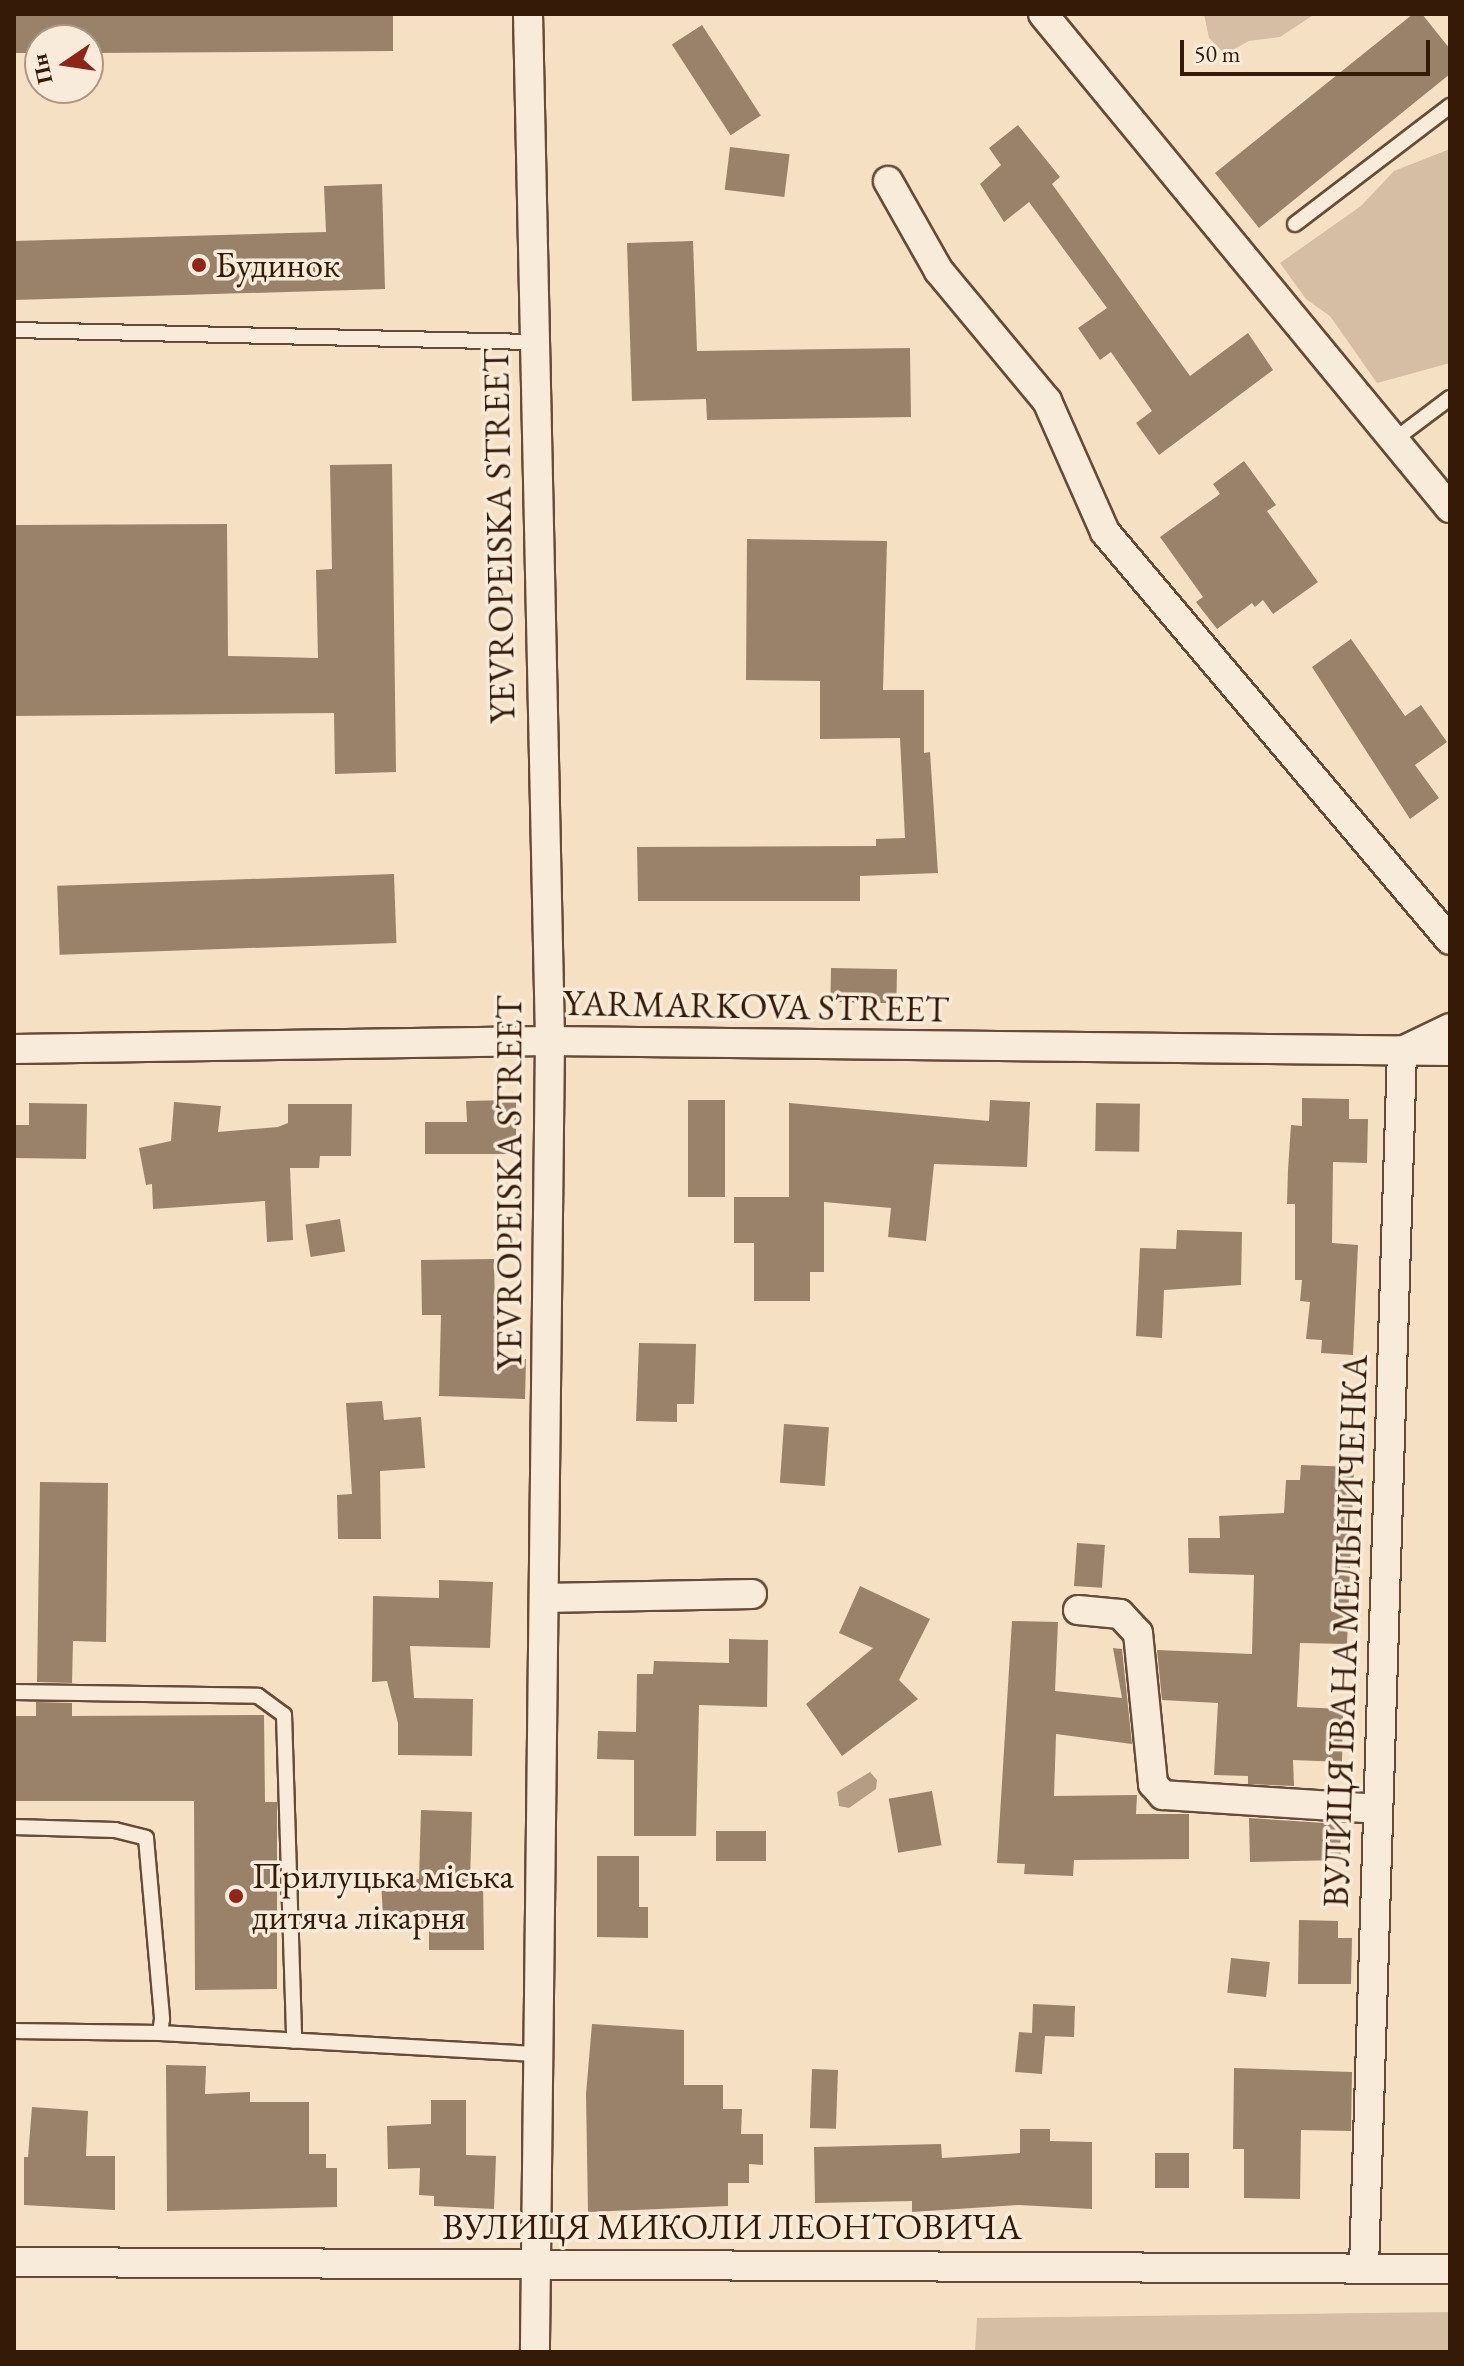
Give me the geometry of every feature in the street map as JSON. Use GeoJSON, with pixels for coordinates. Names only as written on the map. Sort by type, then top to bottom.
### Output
{"type":"FeatureCollection","features":[{"type":"Feature","properties":{"kind":"street","name":"YEVROPEISKA STREET"},"geometry":{"type":"LineString","coordinates":[[528,14],[532,342],[550,1041],[535,2352]]}},
{"type":"Feature","properties":{"kind":"street"},"geometry":{"type":"LineString","coordinates":[[1043,14],[1450,508]]}},
{"type":"Feature","properties":{"kind":"street"},"geometry":{"type":"LineString","coordinates":[[888,181],[939,271],[1047,401],[1105,532],[1450,940]]}},
{"type":"Feature","properties":{"kind":"street"},"geometry":{"type":"LineString","coordinates":[[1402,1051],[1450,1028]]}},
{"type":"Feature","properties":{"kind":"street","name":"YARMARKOVA STREET"},"geometry":{"type":"LineString","coordinates":[[14,1049],[550,1041],[1450,1051]]}},
{"type":"Feature","properties":{"kind":"street","name":"ВУЛИЦЯ ІВАНА МЕЛЬНИЧЕНКА"},"geometry":{"type":"LineString","coordinates":[[1364,2267],[1402,1051]]}},
{"type":"Feature","properties":{"kind":"street"},"geometry":{"type":"LineString","coordinates":[[544,1598],[752,1594]]}},
{"type":"Feature","properties":{"kind":"street"},"geometry":{"type":"LineString","coordinates":[[1078,1610],[1120,1614],[1138,1633],[1153,1784],[1163,1795],[1378,1809]]}},
{"type":"Feature","properties":{"kind":"street","name":"ВУЛИЦЯ МИКОЛИ ЛЕОНТОВИЧА"},"geometry":{"type":"LineString","coordinates":[[14,2262],[1450,2269]]}},
{"type":"Feature","properties":{"kind":"lane"},"geometry":{"type":"LineString","coordinates":[[1295,224],[1450,106]]}},
{"type":"Feature","properties":{"kind":"lane"},"geometry":{"type":"LineString","coordinates":[[14,330],[532,342]]}},
{"type":"Feature","properties":{"kind":"lane"},"geometry":{"type":"LineString","coordinates":[[1394,440],[1450,398]]}},
{"type":"Feature","properties":{"kind":"lane"},"geometry":{"type":"LineString","coordinates":[[14,1692],[258,1696],[284,1715],[294,2041]]}},
{"type":"Feature","properties":{"kind":"lane"},"geometry":{"type":"LineString","coordinates":[[14,1827],[115,1830],[146,1838],[158,1935],[160,2033]]}},
{"type":"Feature","properties":{"kind":"lane"},"geometry":{"type":"LineString","coordinates":[[14,2031],[160,2033],[537,2054]]}},
{"type":"Feature","properties":{"kind":"shaded area"},"geometry":{"type":"Polygon","coordinates":[[[1204,14],[1315,14],[1280,37],[1249,41],[1225,54],[1209,38],[1204,14]]]}},
{"type":"Feature","properties":{"kind":"shaded area"},"geometry":{"type":"Polygon","coordinates":[[[1450,149],[1450,363],[1377,383],[1330,316],[1306,299],[1280,263],[1361,206],[1394,171],[1450,149]]]}},
{"type":"Feature","properties":{"kind":"shaded area"},"geometry":{"type":"Polygon","coordinates":[[[870,1772],[877,1780],[876,1789],[849,1808],[839,1806],[837,1792],[870,1772]]]}},
{"type":"Feature","properties":{"kind":"shaded area"},"geometry":{"type":"Polygon","coordinates":[[[1450,2312],[1450,2352],[975,2352],[977,2318],[1450,2312]]]}},
{"type":"Feature","properties":{"kind":"building"},"geometry":{"type":"Polygon","coordinates":[[[14,14],[393,14],[393,51],[104,53],[104,24],[24,24],[24,53],[14,53],[14,14]]]}},
{"type":"Feature","properties":{"kind":"building"},"geometry":{"type":"Polygon","coordinates":[[[1413,14],[1422,14],[1450,49],[1450,74],[1259,228],[1215,173],[1413,14]]]}},
{"type":"Feature","properties":{"kind":"building"},"geometry":{"type":"Polygon","coordinates":[[[702,25],[761,116],[731,135],[672,45],[702,25]]]}},
{"type":"Feature","properties":{"kind":"building"},"geometry":{"type":"Polygon","coordinates":[[[1018,125],[1060,177],[1052,184],[1190,376],[1248,333],[1273,370],[1159,455],[1136,423],[1152,411],[1111,352],[1100,360],[1078,328],[1107,308],[1029,202],[1004,222],[980,184],[1001,165],[989,148],[1018,125]]]}},
{"type":"Feature","properties":{"kind":"building"},"geometry":{"type":"Polygon","coordinates":[[[730,147],[790,154],[784,197],[725,190],[730,147]]]}},
{"type":"Feature","properties":{"kind":"building","name":"Будинок"},"geometry":{"type":"Polygon","coordinates":[[[382,184],[385,289],[14,300],[14,241],[326,232],[324,186],[382,184]]]}},
{"type":"Feature","properties":{"kind":"building"},"geometry":{"type":"Polygon","coordinates":[[[693,241],[697,351],[910,348],[911,417],[707,420],[706,399],[632,401],[627,243],[693,241]]]}},
{"type":"Feature","properties":{"kind":"building"},"geometry":{"type":"Polygon","coordinates":[[[1244,461],[1276,505],[1267,511],[1318,582],[1273,614],[1263,600],[1255,607],[1252,603],[1217,629],[1196,602],[1203,597],[1160,537],[1220,494],[1213,484],[1244,461]]]}},
{"type":"Feature","properties":{"kind":"building"},"geometry":{"type":"Polygon","coordinates":[[[392,464],[396,772],[335,774],[334,713],[14,716],[14,525],[227,524],[228,656],[318,658],[316,570],[332,569],[330,465],[392,464]]]}},
{"type":"Feature","properties":{"kind":"building"},"geometry":{"type":"Polygon","coordinates":[[[747,539],[887,541],[883,690],[924,690],[924,753],[930,752],[938,873],[860,876],[860,901],[638,901],[637,847],[876,846],[876,839],[905,838],[900,738],[820,739],[820,681],[746,680],[747,539]]]}},
{"type":"Feature","properties":{"kind":"building"},"geometry":{"type":"Polygon","coordinates":[[[1351,639],[1405,716],[1421,705],[1447,742],[1415,765],[1439,798],[1410,819],[1312,667],[1351,639]]]}},
{"type":"Feature","properties":{"kind":"building"},"geometry":{"type":"Polygon","coordinates":[[[394,874],[396,943],[60,955],[57,886],[394,874]]]}},
{"type":"Feature","properties":{"kind":"building"},"geometry":{"type":"Polygon","coordinates":[[[831,968],[897,969],[896,1003],[830,1002],[831,968]]]}},
{"type":"Feature","properties":{"kind":"building"},"geometry":{"type":"Polygon","coordinates":[[[1302,1098],[1349,1099],[1349,1119],[1368,1119],[1367,1163],[1333,1162],[1332,1243],[1358,1245],[1353,1355],[1321,1353],[1322,1340],[1306,1339],[1310,1302],[1300,1301],[1302,1280],[1295,1280],[1295,1204],[1287,1204],[1291,1125],[1302,1126],[1302,1098]]]}},
{"type":"Feature","properties":{"kind":"building"},"geometry":{"type":"Polygon","coordinates":[[[516,1100],[516,1154],[425,1154],[425,1122],[467,1122],[466,1101],[516,1100]]]}},
{"type":"Feature","properties":{"kind":"building"},"geometry":{"type":"Polygon","coordinates":[[[688,1100],[725,1100],[725,1197],[688,1197],[688,1100]]]}},
{"type":"Feature","properties":{"kind":"building"},"geometry":{"type":"Polygon","coordinates":[[[990,1100],[1030,1102],[1027,1167],[934,1164],[926,1241],[888,1237],[891,1208],[824,1202],[824,1272],[810,1272],[810,1301],[754,1301],[754,1243],[734,1243],[734,1197],[789,1197],[789,1103],[989,1121],[990,1100]]]}},
{"type":"Feature","properties":{"kind":"building"},"geometry":{"type":"Polygon","coordinates":[[[174,1102],[221,1106],[218,1132],[278,1127],[288,1123],[288,1104],[352,1104],[351,1156],[320,1156],[319,1168],[290,1168],[293,1240],[267,1242],[265,1201],[153,1209],[152,1184],[146,1185],[139,1148],[171,1141],[174,1102]]]}},
{"type":"Feature","properties":{"kind":"building"},"geometry":{"type":"Polygon","coordinates":[[[29,1103],[87,1104],[86,1159],[14,1158],[14,1125],[29,1125],[29,1103]]]}},
{"type":"Feature","properties":{"kind":"building"},"geometry":{"type":"Polygon","coordinates":[[[1096,1103],[1140,1104],[1139,1152],[1095,1151],[1096,1103]]]}},
{"type":"Feature","properties":{"kind":"building"},"geometry":{"type":"Polygon","coordinates":[[[340,1219],[345,1252],[311,1257],[305,1224],[340,1219]]]}},
{"type":"Feature","properties":{"kind":"building"},"geometry":{"type":"Polygon","coordinates":[[[1177,1230],[1242,1232],[1241,1285],[1164,1290],[1162,1338],[1136,1336],[1140,1248],[1176,1249],[1177,1230]]]}},
{"type":"Feature","properties":{"kind":"building"},"geometry":{"type":"Polygon","coordinates":[[[494,1259],[496,1358],[526,1359],[525,1399],[439,1396],[441,1315],[422,1315],[421,1260],[494,1259]]]}},
{"type":"Feature","properties":{"kind":"building"},"geometry":{"type":"Polygon","coordinates":[[[639,1343],[696,1344],[694,1404],[677,1404],[677,1422],[636,1421],[639,1343]]]}},
{"type":"Feature","properties":{"kind":"building"},"geometry":{"type":"Polygon","coordinates":[[[382,1401],[384,1420],[421,1417],[425,1468],[380,1471],[381,1539],[338,1539],[337,1495],[352,1494],[346,1403],[382,1401]]]}},
{"type":"Feature","properties":{"kind":"building"},"geometry":{"type":"Polygon","coordinates":[[[784,1424],[829,1427],[825,1486],[780,1483],[784,1424]]]}},
{"type":"Feature","properties":{"kind":"building"},"geometry":{"type":"Polygon","coordinates":[[[1301,1465],[1354,1467],[1347,1644],[1300,1643],[1297,1707],[1343,1709],[1342,1762],[1293,1760],[1294,1786],[1248,1784],[1248,1776],[1214,1775],[1218,1703],[1162,1700],[1157,1650],[1252,1654],[1254,1575],[1189,1573],[1188,1538],[1220,1538],[1219,1516],[1284,1513],[1286,1480],[1300,1480],[1301,1465]]]}},
{"type":"Feature","properties":{"kind":"building"},"geometry":{"type":"Polygon","coordinates":[[[40,1482],[108,1483],[106,1642],[73,1641],[72,1683],[37,1682],[40,1482]]]}},
{"type":"Feature","properties":{"kind":"building"},"geometry":{"type":"Polygon","coordinates":[[[1077,1543],[1105,1545],[1102,1588],[1074,1586],[1077,1543]]]}},
{"type":"Feature","properties":{"kind":"building"},"geometry":{"type":"Polygon","coordinates":[[[439,1580],[493,1582],[490,1648],[410,1646],[414,1698],[473,1699],[472,1756],[398,1755],[398,1723],[387,1681],[372,1682],[373,1596],[439,1598],[439,1580]]]}},
{"type":"Feature","properties":{"kind":"building"},"geometry":{"type":"Polygon","coordinates":[[[860,1586],[930,1619],[899,1680],[918,1699],[842,1756],[806,1704],[873,1648],[839,1633],[860,1586]]]}},
{"type":"Feature","properties":{"kind":"building"},"geometry":{"type":"Polygon","coordinates":[[[1012,1621],[1058,1622],[1055,1691],[1122,1698],[1113,1648],[1122,1649],[1132,1744],[1056,1734],[1054,1796],[1137,1795],[1136,1814],[1189,1814],[1189,1859],[1074,1860],[1073,1876],[1024,1874],[1025,1864],[997,1863],[1012,1621]]]}},
{"type":"Feature","properties":{"kind":"building"},"geometry":{"type":"Polygon","coordinates":[[[729,1639],[768,1640],[767,1707],[699,1705],[696,1836],[634,1836],[634,1760],[597,1759],[598,1731],[636,1732],[637,1674],[653,1674],[654,1661],[729,1663],[729,1639]]]}},
{"type":"Feature","properties":{"kind":"building","name":"Прилуцька міська дитяча лікарня"},"geometry":{"type":"Polygon","coordinates":[[[36,1702],[72,1703],[72,1716],[264,1715],[265,1802],[277,1802],[277,1989],[195,1990],[194,1801],[14,1801],[14,1716],[36,1716],[36,1702]]]}},
{"type":"Feature","properties":{"kind":"building"},"geometry":{"type":"Polygon","coordinates":[[[932,1791],[942,1845],[898,1853],[889,1799],[932,1791]]]}},
{"type":"Feature","properties":{"kind":"building"},"geometry":{"type":"Polygon","coordinates":[[[421,1810],[472,1812],[470,1882],[483,1882],[484,1950],[429,1950],[429,1927],[421,1927],[421,1914],[383,1916],[381,1881],[419,1879],[421,1810]]]}},
{"type":"Feature","properties":{"kind":"building"},"geometry":{"type":"Polygon","coordinates":[[[1249,1818],[1340,1824],[1341,1860],[1250,1862],[1249,1818]]]}},
{"type":"Feature","properties":{"kind":"building"},"geometry":{"type":"Polygon","coordinates":[[[716,1831],[766,1831],[766,1861],[716,1861],[716,1831]]]}},
{"type":"Feature","properties":{"kind":"building"},"geometry":{"type":"Polygon","coordinates":[[[597,1856],[639,1856],[639,1907],[648,1907],[648,1938],[597,1937],[597,1856]]]}},
{"type":"Feature","properties":{"kind":"building"},"geometry":{"type":"Polygon","coordinates":[[[1299,1920],[1338,1921],[1338,1938],[1352,1938],[1351,1984],[1298,1984],[1299,1920]]]}},
{"type":"Feature","properties":{"kind":"building"},"geometry":{"type":"Polygon","coordinates":[[[1231,1958],[1270,1962],[1266,1997],[1227,1993],[1231,1958]]]}},
{"type":"Feature","properties":{"kind":"building"},"geometry":{"type":"Polygon","coordinates":[[[1033,2004],[1075,2006],[1074,2037],[1045,2036],[1042,2074],[1015,2072],[1019,2032],[1032,2033],[1033,2004]]]}},
{"type":"Feature","properties":{"kind":"building"},"geometry":{"type":"Polygon","coordinates":[[[592,2024],[684,2030],[684,2085],[723,2085],[723,2109],[742,2109],[741,2134],[763,2134],[763,2165],[749,2164],[749,2183],[728,2183],[728,2206],[588,2212],[586,2094],[592,2024]]]}},
{"type":"Feature","properties":{"kind":"building"},"geometry":{"type":"Polygon","coordinates":[[[166,2065],[206,2066],[205,2094],[250,2092],[250,2102],[309,2102],[309,2154],[326,2154],[326,2168],[337,2168],[337,2207],[167,2211],[166,2065]]]}},
{"type":"Feature","properties":{"kind":"building"},"geometry":{"type":"Polygon","coordinates":[[[1234,2068],[1352,2072],[1351,2131],[1301,2130],[1300,2199],[1244,2198],[1244,2149],[1233,2149],[1234,2068]]]}},
{"type":"Feature","properties":{"kind":"building"},"geometry":{"type":"Polygon","coordinates":[[[812,2069],[838,2070],[836,2129],[810,2128],[812,2069]]]}},
{"type":"Feature","properties":{"kind":"building"},"geometry":{"type":"Polygon","coordinates":[[[431,2100],[466,2100],[466,2155],[496,2156],[494,2209],[434,2206],[434,2196],[419,2195],[420,2168],[388,2169],[387,2126],[431,2124],[431,2100]]]}},
{"type":"Feature","properties":{"kind":"building"},"geometry":{"type":"Polygon","coordinates":[[[32,2107],[88,2111],[86,2156],[115,2156],[115,2210],[24,2205],[24,2157],[28,2157],[32,2107]]]}},
{"type":"Feature","properties":{"kind":"building"},"geometry":{"type":"Polygon","coordinates":[[[1020,2129],[1050,2129],[1050,2141],[1092,2142],[1092,2209],[1019,2205],[912,2212],[912,2201],[815,2203],[814,2147],[941,2144],[942,2158],[1020,2153],[1020,2129]]]}},
{"type":"Feature","properties":{"kind":"building"},"geometry":{"type":"Polygon","coordinates":[[[1155,2153],[1189,2153],[1189,2188],[1155,2188],[1155,2153]]]}},
{"type":"Feature","properties":{"kind":"place","name":"Будинок"},"geometry":{"type":"Point","coordinates":[199,265]}},
{"type":"Feature","properties":{"kind":"place","name":"Прилуцька міська дитяча лікарня"},"geometry":{"type":"Point","coordinates":[236,1896]}}]}
